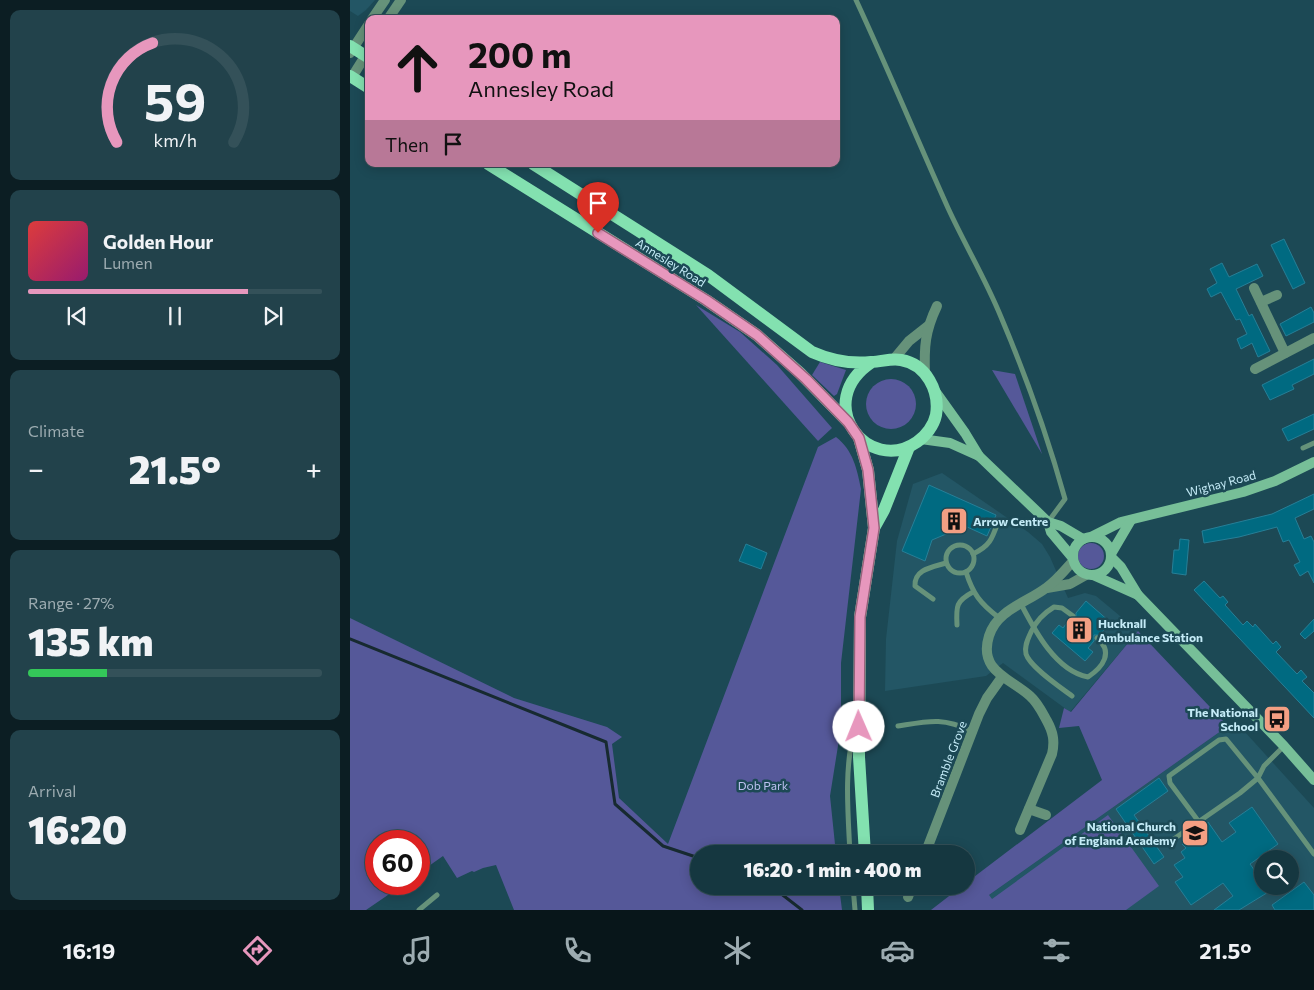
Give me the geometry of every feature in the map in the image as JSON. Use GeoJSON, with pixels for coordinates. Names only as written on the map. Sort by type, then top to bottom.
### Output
{"type":"FeatureCollection","features":[{"type":"Feature","properties":{"kind":"main road"},"geometry":{"type":"LineString","coordinates":[[351,49],[365,54]]}},
{"type":"Feature","properties":{"kind":"main road"},"geometry":{"type":"LineString","coordinates":[[351,77],[365,86]]}},
{"type":"Feature","properties":{"kind":"main road","name":"Annesley Road"},"geometry":{"type":"LineString","coordinates":[[493,167],[706,300],[757,335],[800,373],[848,422]]}},
{"type":"Feature","properties":{"kind":"main road","name":"Annesley Road"},"geometry":{"type":"LineString","coordinates":[[538,167],[708,275],[812,352],[825,358],[847,362],[872,362]]}},
{"type":"Feature","properties":{"kind":"main road"},"geometry":{"type":"LineString","coordinates":[[864,845],[858,712],[860,617],[874,528],[868,470],[859,438],[848,422],[845,401],[851,381],[860,370],[872,362],[887,358],[902,360],[917,366],[925,374],[965,432],[979,456],[1048,522],[1087,538],[1104,542],[1111,556],[1121,567],[1138,595],[1284,746],[1314,780]]}},
{"type":"Feature","properties":{"kind":"main road"},"geometry":{"type":"LineString","coordinates":[[859,438],[870,446],[883,450],[909,447],[921,439],[930,429],[935,417],[937,404],[935,391]]}},
{"type":"Feature","properties":{"kind":"main road"},"geometry":{"type":"LineString","coordinates":[[921,439],[950,444],[979,456]]}},
{"type":"Feature","properties":{"kind":"main road"},"geometry":{"type":"LineString","coordinates":[[874,528],[884,510],[909,447]]}},
{"type":"Feature","properties":{"kind":"main road","name":"Wighay Road"},"geometry":{"type":"LineString","coordinates":[[1087,538],[1122,522],[1243,492],[1275,481],[1314,462]]}},
{"type":"Feature","properties":{"kind":"main road"},"geometry":{"type":"LineString","coordinates":[[1090,575],[1106,570],[1111,556],[1132,520]]}},
{"type":"Feature","properties":{"kind":"main road"},"geometry":{"type":"LineString","coordinates":[[1048,522],[1051,532],[1073,559],[1080,571],[1138,595]]}},
{"type":"Feature","properties":{"kind":"main road"},"geometry":{"type":"LineString","coordinates":[[1073,559],[1075,547],[1087,538]]}},
{"type":"Feature","properties":{"kind":"main road"},"geometry":{"type":"LineString","coordinates":[[867,895],[868,910]]}},
{"type":"Feature","properties":{"kind":"street"},"geometry":{"type":"LineString","coordinates":[[375,15],[385,0]]}},
{"type":"Feature","properties":{"kind":"street"},"geometry":{"type":"LineString","coordinates":[[391,15],[401,0]]}},
{"type":"Feature","properties":{"kind":"street"},"geometry":{"type":"LineString","coordinates":[[351,49],[365,30]]}},
{"type":"Feature","properties":{"kind":"street"},"geometry":{"type":"LineString","coordinates":[[351,77],[365,59]]}},
{"type":"Feature","properties":{"kind":"street"},"geometry":{"type":"LineString","coordinates":[[1254,288],[1285,353]]}},
{"type":"Feature","properties":{"kind":"street"},"geometry":{"type":"LineString","coordinates":[[1261,302],[1277,295]]}},
{"type":"Feature","properties":{"kind":"street"},"geometry":{"type":"LineString","coordinates":[[925,374],[924,343],[928,326],[937,306]]}},
{"type":"Feature","properties":{"kind":"street"},"geometry":{"type":"LineString","coordinates":[[894,359],[908,341],[928,326]]}},
{"type":"Feature","properties":{"kind":"street"},"geometry":{"type":"LineString","coordinates":[[1255,368],[1314,338]]}},
{"type":"Feature","properties":{"kind":"street"},"geometry":{"type":"LineString","coordinates":[[1020,830],[1052,754],[1052,731],[1032,697],[1002,677],[990,662],[987,650],[989,636],[998,618],[1047,588],[1073,559]]}},
{"type":"Feature","properties":{"kind":"street"},"geometry":{"type":"LineString","coordinates":[[1047,588],[1070,584],[1090,575]]}},
{"type":"Feature","properties":{"kind":"street","name":"Bramble Grove"},"geometry":{"type":"LineString","coordinates":[[928,845],[972,731],[987,698],[1002,677]]}},
{"type":"Feature","properties":{"kind":"street"},"geometry":{"type":"LineString","coordinates":[[1029,809],[1046,815]]}},
{"type":"Feature","properties":{"kind":"lane"},"geometry":{"type":"LineString","coordinates":[[856,0],[908,113],[948,208],[1001,317],[1032,398],[1065,499],[1048,522]]}},
{"type":"Feature","properties":{"kind":"lane"},"geometry":{"type":"LineString","coordinates":[[1303,448],[1314,442]]}},
{"type":"Feature","properties":{"kind":"lane"},"geometry":{"type":"LineString","coordinates":[[973,554],[991,542],[998,522]]}},
{"type":"Feature","properties":{"kind":"lane"},"geometry":{"type":"LineString","coordinates":[[955,546],[968,547],[973,554],[974,562],[966,572],[954,572],[946,562],[946,554],[955,546]]}},
{"type":"Feature","properties":{"kind":"lane"},"geometry":{"type":"LineString","coordinates":[[933,599],[915,586],[915,579],[917,574],[924,570],[946,562]]}},
{"type":"Feature","properties":{"kind":"lane"},"geometry":{"type":"LineString","coordinates":[[966,572],[973,592],[984,607],[998,618]]}},
{"type":"Feature","properties":{"kind":"lane"},"geometry":{"type":"LineString","coordinates":[[957,625],[956,607],[961,598],[973,592]]}},
{"type":"Feature","properties":{"kind":"lane"},"geometry":{"type":"LineString","coordinates":[[1021,604],[1046,648],[1077,675],[1088,677],[1096,672],[1105,659],[1104,644],[1097,638]]}},
{"type":"Feature","properties":{"kind":"lane"},"geometry":{"type":"LineString","coordinates":[[1072,696],[1032,663],[1026,655],[1025,644],[1033,628],[1044,613],[1054,607],[1062,608],[1073,616]]}},
{"type":"Feature","properties":{"kind":"lane"},"geometry":{"type":"LineString","coordinates":[[850,845],[847,784],[850,745],[858,712]]}},
{"type":"Feature","properties":{"kind":"lane"},"geometry":{"type":"LineString","coordinates":[[898,726],[948,721],[972,731]]}},
{"type":"Feature","properties":{"kind":"lane"},"geometry":{"type":"LineString","coordinates":[[1199,822],[1170,783],[1170,776],[1219,740],[1226,739],[1258,778],[1314,854]]}},
{"type":"Feature","properties":{"kind":"lane"},"geometry":{"type":"LineString","coordinates":[[1168,842],[1240,793],[1258,778],[1264,766],[1284,746]]}},
{"type":"Feature","properties":{"kind":"lane"},"geometry":{"type":"LineString","coordinates":[[419,910],[437,895]]}},
{"type":"Feature","properties":{"kind":"lane"},"geometry":{"type":"LineString","coordinates":[[854,895],[855,910]]}},
{"type":"Feature","properties":{"kind":"shaded area"},"geometry":{"type":"Polygon","coordinates":[[[350,0],[375,0],[358,16],[350,11],[350,0]]]}},
{"type":"Feature","properties":{"kind":"shaded area"},"geometry":{"type":"Polygon","coordinates":[[[942,473],[1028,532],[1042,544],[1050,557],[1068,598],[1085,593],[1096,596],[1138,631],[1070,712],[1003,663],[986,676],[885,691],[886,639],[897,541],[913,484],[942,473]]]}},
{"type":"Feature","properties":{"kind":"shaded area","name":"National Church of England Academy"},"geometry":{"type":"Polygon","coordinates":[[[1235,721],[1314,808],[1314,910],[968,910],[1235,721]]]}},
{"type":"Feature","properties":{"kind":"green space"},"geometry":{"type":"Polygon","coordinates":[[[696,305],[740,332],[777,365],[832,428],[818,441],[696,305]]]}},
{"type":"Feature","properties":{"kind":"green space"},"geometry":{"type":"Polygon","coordinates":[[[820,362],[846,370],[837,394],[834,396],[812,375],[820,362]]]}},
{"type":"Feature","properties":{"kind":"green space"},"geometry":{"type":"Polygon","coordinates":[[[992,370],[1015,374],[1042,454],[992,370]]]}},
{"type":"Feature","properties":{"kind":"green space"},"geometry":{"type":"Polygon","coordinates":[[[891,379],[901,381],[909,386],[914,394],[916,404],[914,414],[909,422],[901,427],[891,429],[881,427],[873,422],[868,414],[866,404],[868,394],[873,386],[881,381],[891,379]]]}},
{"type":"Feature","properties":{"kind":"green space","name":"Dob Park"},"geometry":{"type":"Polygon","coordinates":[[[836,437],[842,442],[856,467],[861,489],[841,663],[841,727],[830,796],[835,845],[690,845],[690,895],[840,895],[842,910],[514,910],[496,865],[472,871],[457,878],[443,856],[430,865],[430,830],[365,830],[365,895],[388,895],[366,910],[350,910],[350,618],[514,698],[607,727],[622,737],[612,744],[619,798],[668,844],[818,447],[836,437]]]}},
{"type":"Feature","properties":{"kind":"green space"},"geometry":{"type":"Polygon","coordinates":[[[1091,543],[1100,547],[1104,556],[1100,565],[1091,569],[1082,565],[1078,556],[1082,547],[1091,543]]]}},
{"type":"Feature","properties":{"kind":"green space"},"geometry":{"type":"Polygon","coordinates":[[[1138,631],[1228,726],[989,895],[992,899],[1108,815],[1159,886],[1126,910],[931,910],[950,895],[975,895],[975,876],[1102,780],[1079,726],[1059,728],[1064,708],[1071,712],[1138,631]]]}},
{"type":"Feature","properties":{"kind":"building"},"geometry":{"type":"Polygon","coordinates":[[[1284,239],[1305,283],[1293,289],[1271,245],[1284,239]]]}},
{"type":"Feature","properties":{"kind":"building"},"geometry":{"type":"Polygon","coordinates":[[[1222,263],[1229,277],[1257,264],[1263,276],[1236,289],[1249,316],[1252,314],[1270,351],[1258,357],[1252,343],[1241,349],[1237,339],[1247,334],[1240,319],[1236,320],[1221,292],[1211,297],[1207,289],[1217,283],[1210,269],[1222,263]]]}},
{"type":"Feature","properties":{"kind":"building"},"geometry":{"type":"Polygon","coordinates":[[[1311,307],[1314,313],[1314,322],[1286,336],[1280,324],[1311,307]]]}},
{"type":"Feature","properties":{"kind":"building"},"geometry":{"type":"Polygon","coordinates":[[[1314,359],[1314,374],[1292,385],[1294,389],[1270,400],[1262,385],[1314,359]]]}},
{"type":"Feature","properties":{"kind":"building"},"geometry":{"type":"Polygon","coordinates":[[[1314,414],[1314,429],[1288,441],[1282,429],[1314,414]]]}},
{"type":"Feature","properties":{"kind":"building","name":"Arrow Centre"},"geometry":{"type":"Polygon","coordinates":[[[929,485],[996,515],[987,536],[965,526],[932,540],[925,561],[902,551],[929,485]]]}},
{"type":"Feature","properties":{"kind":"building"},"geometry":{"type":"Polygon","coordinates":[[[1314,494],[1314,509],[1295,518],[1304,539],[1311,536],[1314,542],[1314,583],[1308,571],[1300,576],[1294,565],[1300,562],[1289,540],[1283,542],[1277,527],[1239,537],[1204,543],[1202,531],[1272,514],[1314,494]]]}},
{"type":"Feature","properties":{"kind":"building"},"geometry":{"type":"Polygon","coordinates":[[[1180,539],[1189,540],[1186,575],[1172,573],[1174,550],[1179,550],[1180,539]]]}},
{"type":"Feature","properties":{"kind":"building"},"geometry":{"type":"Polygon","coordinates":[[[746,544],[767,553],[761,569],[739,561],[746,544]]]}},
{"type":"Feature","properties":{"kind":"building"},"geometry":{"type":"Polygon","coordinates":[[[1204,581],[1220,598],[1223,596],[1228,602],[1225,605],[1243,625],[1247,621],[1253,627],[1255,624],[1273,644],[1276,641],[1281,647],[1276,652],[1297,674],[1301,670],[1307,677],[1302,681],[1314,693],[1314,718],[1194,590],[1204,581]]]}},
{"type":"Feature","properties":{"kind":"building","name":"Hucknall Ambulance Station"},"geometry":{"type":"Polygon","coordinates":[[[1086,601],[1110,622],[1100,635],[1094,635],[1094,641],[1088,648],[1093,652],[1085,661],[1052,633],[1059,625],[1063,628],[1070,619],[1076,619],[1076,613],[1086,601]]]}},
{"type":"Feature","properties":{"kind":"building"},"geometry":{"type":"Polygon","coordinates":[[[1314,619],[1314,631],[1305,639],[1300,634],[1314,619]]]}},
{"type":"Feature","properties":{"kind":"building"},"geometry":{"type":"Polygon","coordinates":[[[1159,778],[1168,791],[1134,815],[1164,857],[1154,864],[1116,809],[1159,778]]]}},
{"type":"Feature","properties":{"kind":"building"},"geometry":{"type":"Polygon","coordinates":[[[1252,807],[1278,844],[1270,850],[1254,850],[1254,861],[1250,864],[1254,870],[1254,895],[1263,895],[1239,910],[1214,910],[1233,896],[1223,883],[1191,905],[1175,882],[1183,877],[1174,865],[1185,858],[1181,852],[1186,848],[1182,844],[1191,837],[1190,835],[1208,822],[1222,842],[1236,832],[1229,823],[1252,807]]]}},
{"type":"Feature","properties":{"kind":"building"},"geometry":{"type":"Polygon","coordinates":[[[1304,882],[1314,895],[1314,910],[1275,910],[1272,905],[1286,895],[1299,895],[1299,886],[1304,882]]]}},
{"type":"Feature","properties":{"kind":"waterway"},"geometry":{"type":"LineString","coordinates":[[350,639],[606,742],[615,804],[663,846],[690,855]]}},
{"type":"Feature","properties":{"kind":"waterway"},"geometry":{"type":"LineString","coordinates":[[783,895],[802,910]]}},
{"type":"Feature","properties":{"kind":"place","name":"Arrow Centre"},"geometry":{"type":"Point","coordinates":[954,521]}},
{"type":"Feature","properties":{"kind":"place","name":"Hucknall Ambulance Station"},"geometry":{"type":"Point","coordinates":[1079,630]}},
{"type":"Feature","properties":{"kind":"place","name":"The National School"},"geometry":{"type":"Point","coordinates":[1277,719]}},
{"type":"Feature","properties":{"kind":"place","name":"National Church of England Academy"},"geometry":{"type":"Point","coordinates":[1195,833]}},
{"type":"Feature","properties":{"kind":"route"},"geometry":{"type":"LineString","coordinates":[[598,233],[706,300],[757,335],[806,379],[848,422],[859,438],[868,470],[874,528],[860,617],[859,727]]}}]}
